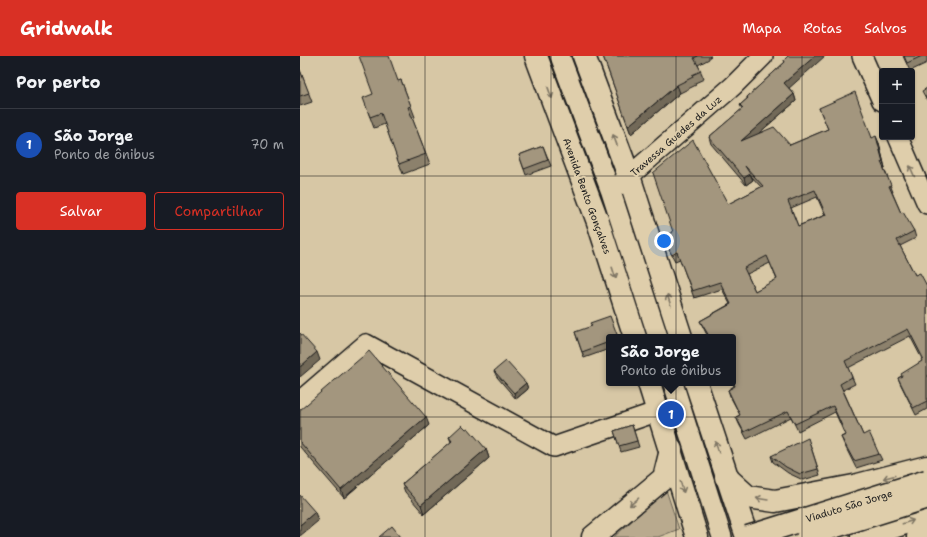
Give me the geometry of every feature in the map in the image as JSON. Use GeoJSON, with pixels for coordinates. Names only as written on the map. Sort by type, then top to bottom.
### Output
{"type":"FeatureCollection","features":[{"type":"Feature","properties":{"kind":"main road","name":"Avenida Bento Gonçalves"},"geometry":{"type":"LineString","coordinates":[[536,56],[598,222],[633,334]]}},
{"type":"Feature","properties":{"kind":"main road"},"geometry":{"type":"LineString","coordinates":[[584,56],[629,176],[680,334]]}},
{"type":"Feature","properties":{"kind":"main road"},"geometry":{"type":"LineString","coordinates":[[650,386],[697,537]]}},
{"type":"Feature","properties":{"kind":"main road"},"geometry":{"type":"LineString","coordinates":[[697,386],[726,477],[748,537]]}},
{"type":"Feature","properties":{"kind":"main road"},"geometry":{"type":"LineString","coordinates":[[593,537],[664,478],[671,450]]}},
{"type":"Feature","properties":{"kind":"main road"},"geometry":{"type":"LineString","coordinates":[[726,477],[748,497],[775,501],[854,486],[927,467]]}},
{"type":"Feature","properties":{"kind":"main road","name":"Viaduto São Jorge"},"geometry":{"type":"LineString","coordinates":[[748,537],[927,481]]}},
{"type":"Feature","properties":{"kind":"main road"},"geometry":{"type":"LineString","coordinates":[[854,486],[848,502],[847,519],[857,537]]}},
{"type":"Feature","properties":{"kind":"main road"},"geometry":{"type":"LineString","coordinates":[[862,537],[927,516]]}},
{"type":"Feature","properties":{"kind":"main road"},"geometry":{"type":"LineString","coordinates":[[918,537],[927,534]]}},
{"type":"Feature","properties":{"kind":"street"},"geometry":{"type":"LineString","coordinates":[[560,56],[611,192],[657,334]]}},
{"type":"Feature","properties":{"kind":"street","name":"Travessa Guedes da Luz"},"geometry":{"type":"LineString","coordinates":[[598,222],[611,192],[733,86],[763,56]]}},
{"type":"Feature","properties":{"kind":"street"},"geometry":{"type":"LineString","coordinates":[[862,56],[879,94]]}},
{"type":"Feature","properties":{"kind":"street"},"geometry":{"type":"LineString","coordinates":[[899,140],[927,204]]}},
{"type":"Feature","properties":{"kind":"street"},"geometry":{"type":"LineString","coordinates":[[300,401],[366,344],[554,447],[658,411]]}},
{"type":"Feature","properties":{"kind":"street"},"geometry":{"type":"LineString","coordinates":[[674,386],[722,537]]}},
{"type":"Feature","properties":{"kind":"street","name":"Viaduto São Jorge"},"geometry":{"type":"LineString","coordinates":[[806,537],[927,499]]}},
{"type":"Feature","properties":{"kind":"shaded area"},"geometry":{"type":"Polygon","coordinates":[[[666,490],[679,529],[658,537],[614,537],[666,490]]]}},
{"type":"Feature","properties":{"kind":"building"},"geometry":{"type":"Polygon","coordinates":[[[359,56],[389,56],[398,81],[401,80],[411,106],[408,107],[426,154],[399,164],[381,113],[370,117],[363,98],[373,94],[359,56]]]}},
{"type":"Feature","properties":{"kind":"building"},"geometry":{"type":"Polygon","coordinates":[[[603,56],[698,56],[694,58],[701,71],[677,85],[628,126],[603,56]]]}},
{"type":"Feature","properties":{"kind":"building"},"geometry":{"type":"Polygon","coordinates":[[[788,56],[815,56],[784,83],[794,94],[741,141],[774,127],[790,145],[828,129],[819,108],[855,92],[872,138],[876,136],[883,162],[881,162],[891,185],[889,186],[901,213],[903,212],[914,231],[897,240],[915,275],[920,273],[927,286],[927,401],[913,408],[898,378],[902,376],[901,374],[922,361],[921,359],[923,358],[908,329],[845,361],[852,377],[840,384],[863,435],[869,432],[879,454],[854,461],[841,437],[846,435],[833,406],[795,424],[788,411],[744,432],[736,417],[740,415],[728,390],[736,386],[736,334],[708,334],[700,321],[731,304],[720,282],[692,291],[677,252],[672,255],[663,238],[673,232],[653,173],[693,140],[728,204],[763,186],[745,166],[750,174],[744,178],[709,137],[743,108],[740,105],[748,98],[747,97],[785,62],[784,60],[788,56]],[[815,190],[788,201],[798,226],[826,215],[815,190]],[[767,256],[744,268],[755,291],[777,279],[767,256]]]}},
{"type":"Feature","properties":{"kind":"building"},"geometry":{"type":"Polygon","coordinates":[[[904,56],[922,56],[907,63],[904,56]]]}},
{"type":"Feature","properties":{"kind":"building"},"geometry":{"type":"Polygon","coordinates":[[[300,70],[309,93],[300,96],[300,70]]]}},
{"type":"Feature","properties":{"kind":"building"},"geometry":{"type":"Polygon","coordinates":[[[927,88],[927,100],[922,91],[927,88]]]}},
{"type":"Feature","properties":{"kind":"building"},"geometry":{"type":"Polygon","coordinates":[[[543,146],[548,160],[524,169],[519,155],[543,146]]]}},
{"type":"Feature","properties":{"kind":"building"},"geometry":{"type":"Polygon","coordinates":[[[610,316],[617,334],[606,334],[606,343],[582,352],[575,332],[592,326],[590,323],[610,316]]]}},
{"type":"Feature","properties":{"kind":"building"},"geometry":{"type":"Polygon","coordinates":[[[300,333],[317,352],[300,367],[300,333]]]}},
{"type":"Feature","properties":{"kind":"building"},"geometry":{"type":"Polygon","coordinates":[[[369,351],[426,417],[341,490],[300,442],[300,410],[369,351]]]}},
{"type":"Feature","properties":{"kind":"building"},"geometry":{"type":"Polygon","coordinates":[[[506,361],[526,383],[514,393],[494,371],[506,361]]]}},
{"type":"Feature","properties":{"kind":"building"},"geometry":{"type":"Polygon","coordinates":[[[462,425],[466,429],[468,428],[486,449],[421,505],[402,484],[452,441],[449,437],[462,425]]]}},
{"type":"Feature","properties":{"kind":"building"},"geometry":{"type":"Polygon","coordinates":[[[632,425],[637,441],[619,446],[614,431],[632,425]]]}},
{"type":"Feature","properties":{"kind":"building"},"geometry":{"type":"Polygon","coordinates":[[[808,438],[818,469],[800,474],[786,467],[771,456],[808,438]]]}},
{"type":"Feature","properties":{"kind":"building"},"geometry":{"type":"Polygon","coordinates":[[[300,495],[315,512],[300,525],[300,495]]]}},
{"type":"Feature","properties":{"kind":"building"},"geometry":{"type":"Polygon","coordinates":[[[392,526],[401,537],[379,537],[392,526]]]}},
{"type":"Feature","properties":{"kind":"place","name":"São Jorge"},"geometry":{"type":"Point","coordinates":[671,414]}}]}
